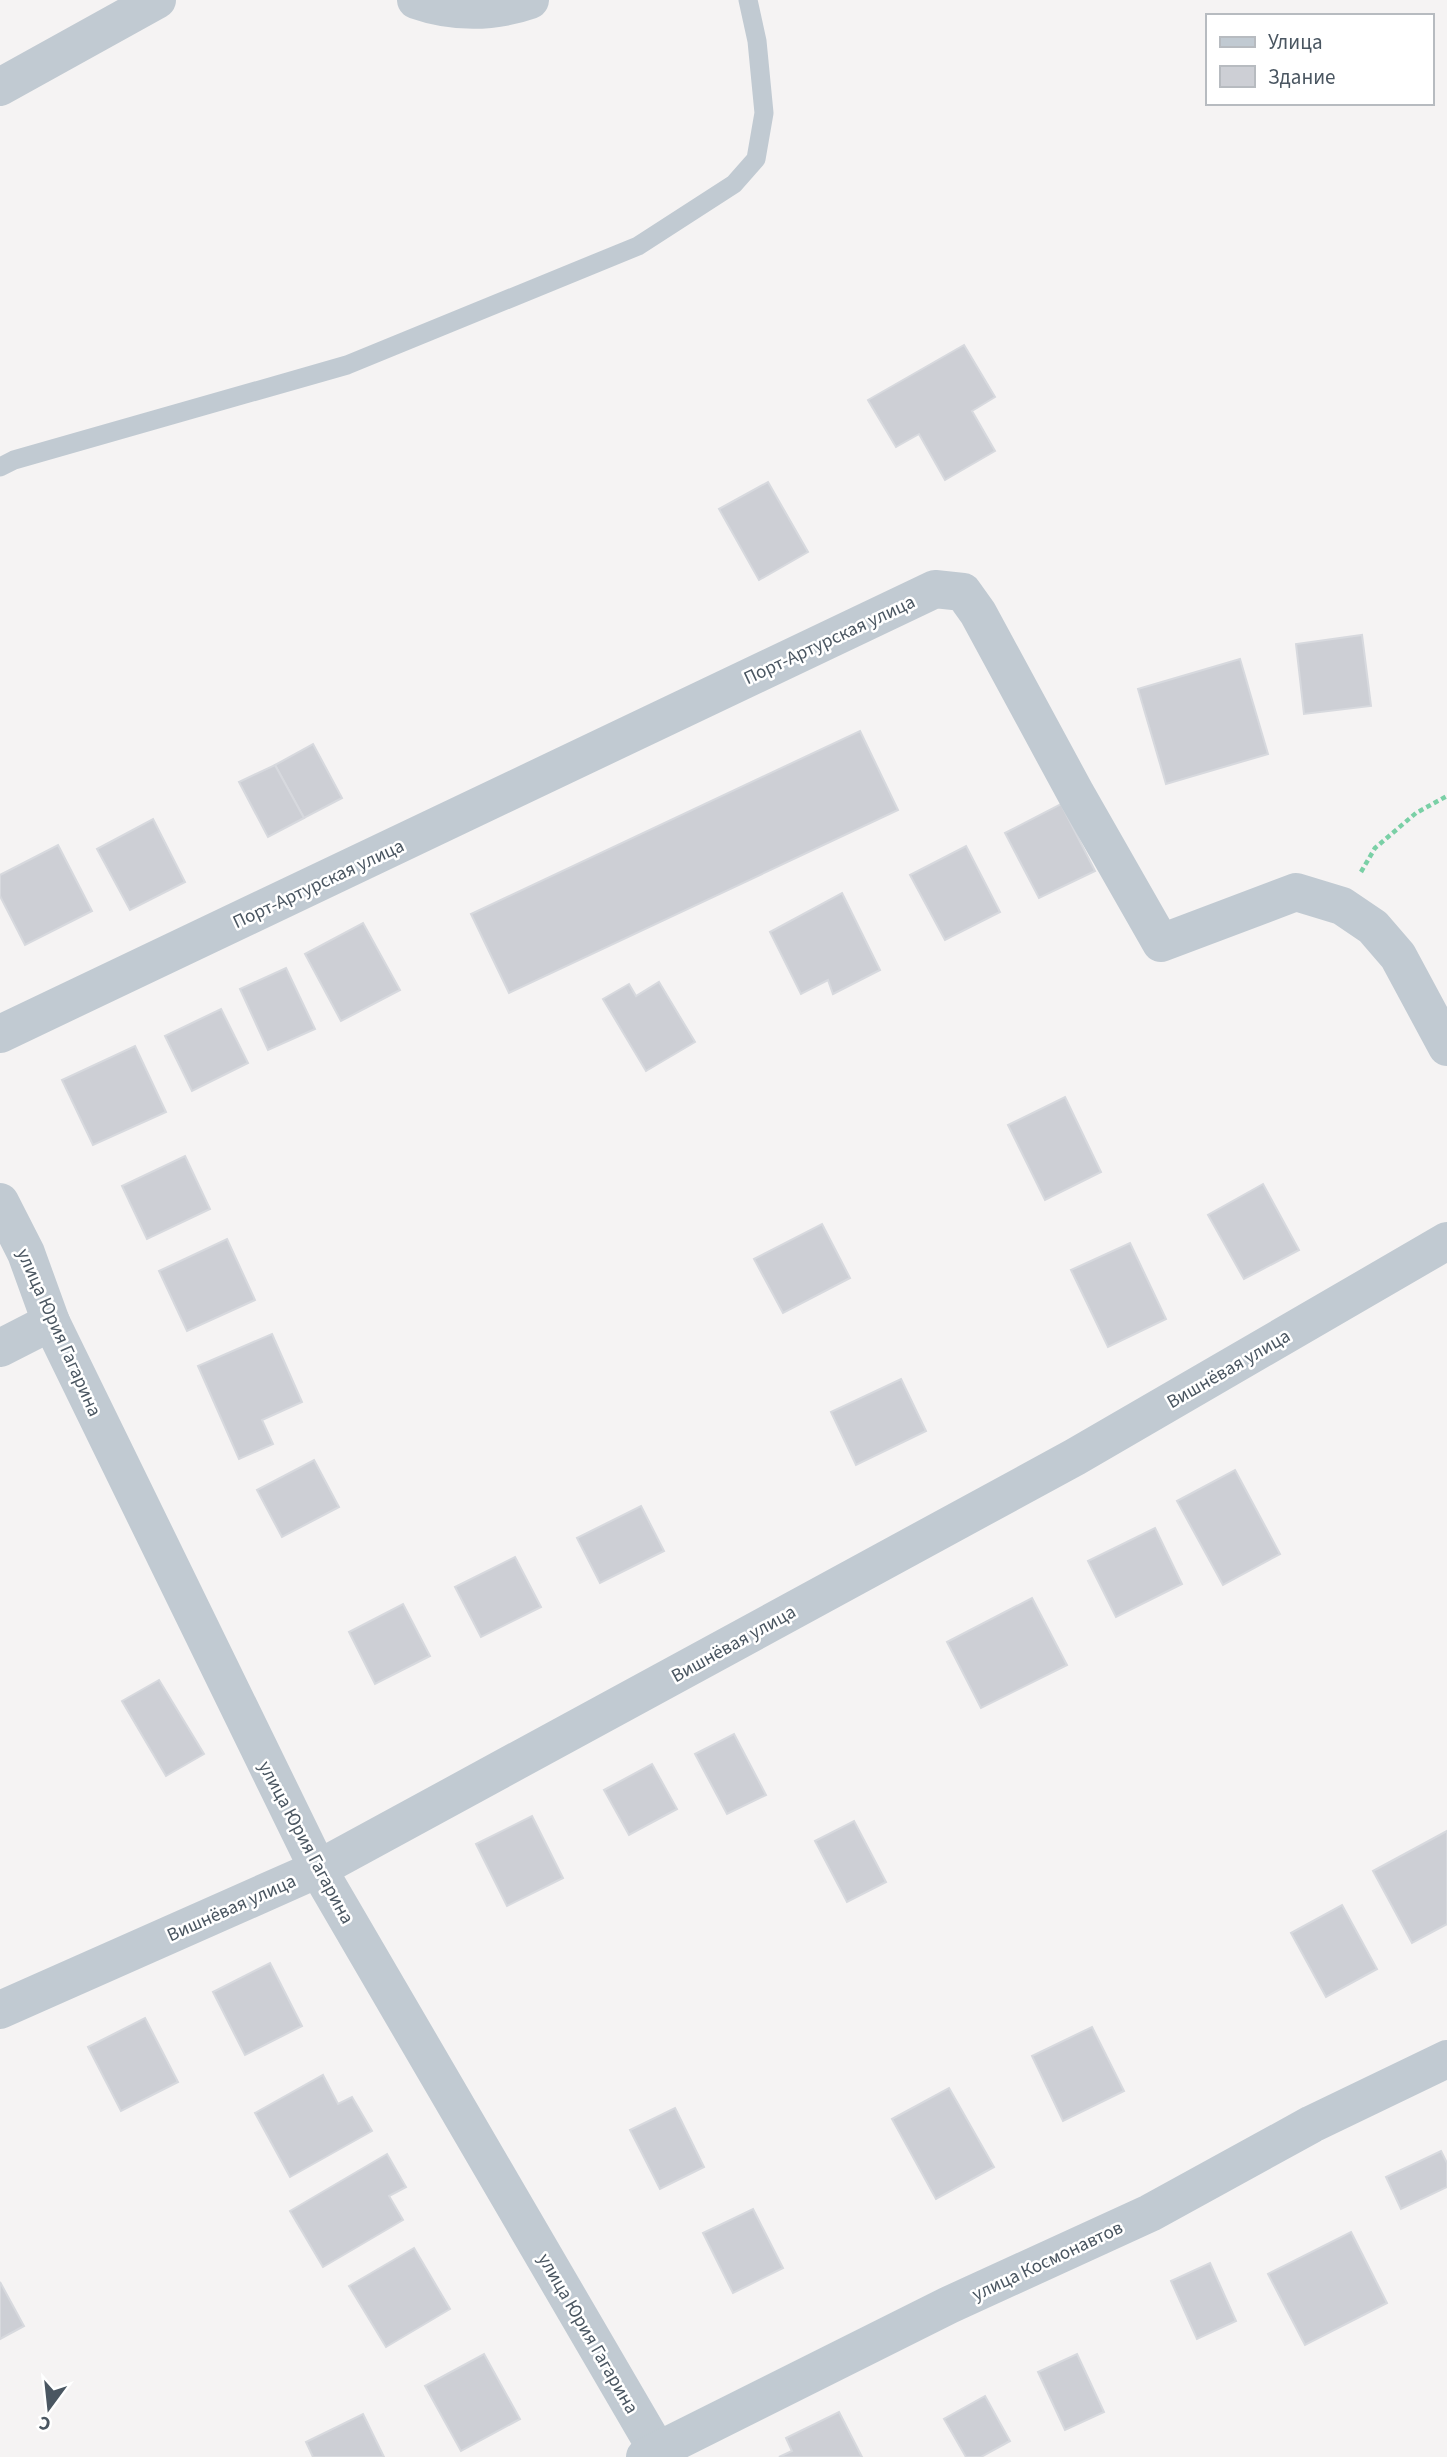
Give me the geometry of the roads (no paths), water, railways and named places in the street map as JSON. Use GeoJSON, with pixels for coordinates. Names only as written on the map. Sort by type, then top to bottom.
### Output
{"type":"FeatureCollection","features":[{"type":"Feature","properties":{"kind":"street"},"geometry":{"type":"LineString","coordinates":[[0,87],[157,0]]}},
{"type":"Feature","properties":{"kind":"street"},"geometry":{"type":"LineString","coordinates":[[415,0],[429,5],[482,11],[530,0]]}},
{"type":"Feature","properties":{"kind":"street","name":"Порт-Артурская улица"},"geometry":{"type":"LineString","coordinates":[[0,1034],[935,589],[963,592],[978,613],[1161,943],[1296,892],[1342,906],[1373,927],[1398,956],[1447,1046]]}},
{"type":"Feature","properties":{"kind":"street","name":"улица Юрия Гагарина"},"geometry":{"type":"LineString","coordinates":[[0,1202],[26,1253],[51,1322],[318,1869],[654,2455]]}},
{"type":"Feature","properties":{"kind":"street","name":"Вишнёвая улица"},"geometry":{"type":"LineString","coordinates":[[0,2010],[318,1869],[1075,1457],[1447,1241]]}},
{"type":"Feature","properties":{"kind":"street"},"geometry":{"type":"LineString","coordinates":[[0,1348],[51,1322]]}},
{"type":"Feature","properties":{"kind":"street","name":"улица Космонавтов"},"geometry":{"type":"LineString","coordinates":[[654,2455],[948,2305],[1150,2213],[1312,2124],[1447,2059]]}},
{"type":"Feature","properties":{"kind":"lane"},"geometry":{"type":"LineString","coordinates":[[0,467],[14,460],[347,365],[638,246],[734,184],[756,159],[764,113],[757,41],[748,0]]}}]}
